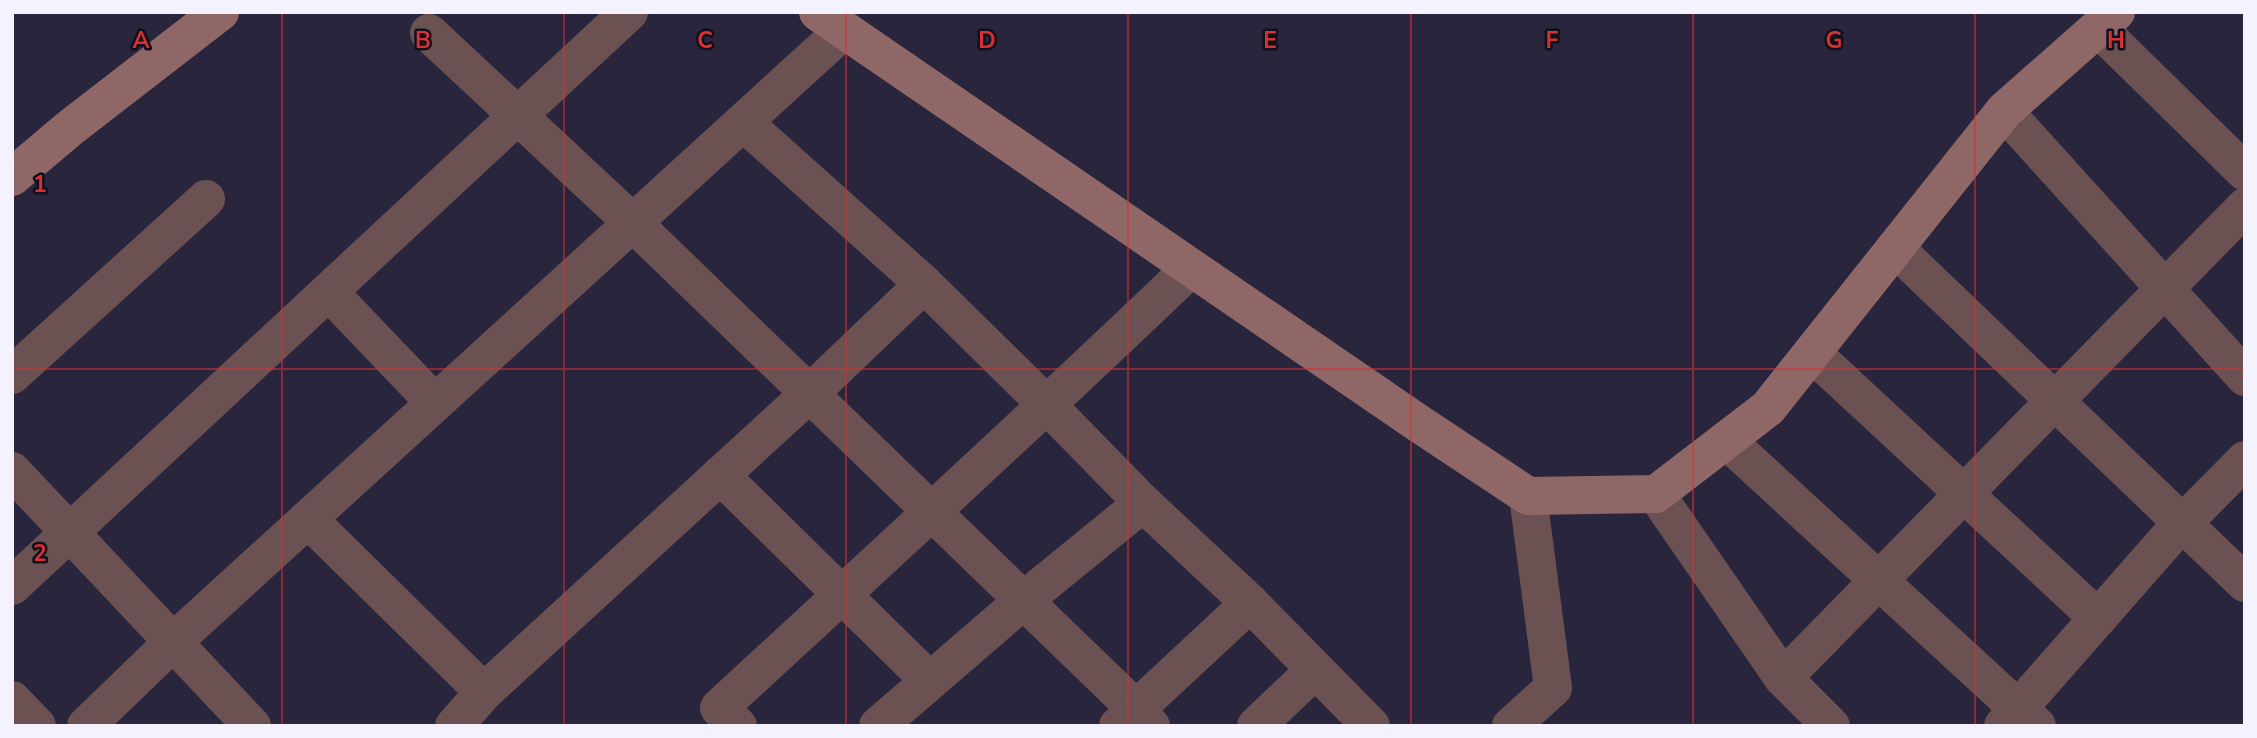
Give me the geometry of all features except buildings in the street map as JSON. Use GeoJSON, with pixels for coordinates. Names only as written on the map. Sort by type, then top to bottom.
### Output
{"type":"FeatureCollection","features":[{"type":"Feature","properties":{"kind":"street"},"geometry":{"type":"LineString","coordinates":[[12,177],[70,128],[220,12]]}},
{"type":"Feature","properties":{"kind":"street"},"geometry":{"type":"LineString","coordinates":[[12,586],[629,12]]}},
{"type":"Feature","properties":{"kind":"street"},"geometry":{"type":"LineString","coordinates":[[86,726],[173,642],[743,122],[831,21],[1528,496],[1656,494],[1768,408],[2004,111],[2107,20],[2245,172]]}},
{"type":"Feature","properties":{"kind":"street"},"geometry":{"type":"LineString","coordinates":[[429,33],[633,223],[1024,600],[1135,720],[1250,603]]}},
{"type":"Feature","properties":{"kind":"street"},"geometry":{"type":"LineString","coordinates":[[2004,111],[2245,377]]}},
{"type":"Feature","properties":{"kind":"street"},"geometry":{"type":"LineString","coordinates":[[743,122],[924,284],[1143,503],[1250,603],[1371,726]]}},
{"type":"Feature","properties":{"kind":"street"},"geometry":{"type":"LineString","coordinates":[[12,375],[206,199]]}},
{"type":"Feature","properties":{"kind":"street"},"geometry":{"type":"LineString","coordinates":[[1783,678],[2245,207]]}},
{"type":"Feature","properties":{"kind":"street"},"geometry":{"type":"LineString","coordinates":[[1895,248],[2245,583]]}},
{"type":"Feature","properties":{"kind":"street"},"geometry":{"type":"LineString","coordinates":[[738,726],[719,708],[931,510],[1048,406],[1191,268]]}},
{"type":"Feature","properties":{"kind":"street"},"geometry":{"type":"LineString","coordinates":[[454,726],[484,692],[809,394],[924,284]]}},
{"type":"Feature","properties":{"kind":"street"},"geometry":{"type":"LineString","coordinates":[[329,292],[435,403]]}},
{"type":"Feature","properties":{"kind":"street"},"geometry":{"type":"LineString","coordinates":[[1812,353],[2098,618]]}},
{"type":"Feature","properties":{"kind":"street"},"geometry":{"type":"LineString","coordinates":[[1726,440],[1879,580],[2019,720],[2098,618],[2182,523],[2245,460]]}},
{"type":"Feature","properties":{"kind":"street"},"geometry":{"type":"LineString","coordinates":[[12,471],[251,726]]}},
{"type":"Feature","properties":{"kind":"street"},"geometry":{"type":"LineString","coordinates":[[720,475],[930,681]]}},
{"type":"Feature","properties":{"kind":"street"},"geometry":{"type":"LineString","coordinates":[[1656,494],[1783,678],[1831,726]]}},
{"type":"Feature","properties":{"kind":"street"},"geometry":{"type":"LineString","coordinates":[[1520,723],[1553,688],[1528,496]]}},
{"type":"Feature","properties":{"kind":"street"},"geometry":{"type":"LineString","coordinates":[[878,726],[1024,600],[1143,503]]}},
{"type":"Feature","properties":{"kind":"street"},"geometry":{"type":"LineString","coordinates":[[308,519],[484,692]]}},
{"type":"Feature","properties":{"kind":"street"},"geometry":{"type":"LineString","coordinates":[[1256,726],[1315,670]]}},
{"type":"Feature","properties":{"kind":"street"},"geometry":{"type":"LineString","coordinates":[[12,700],[37,726]]}}]}
